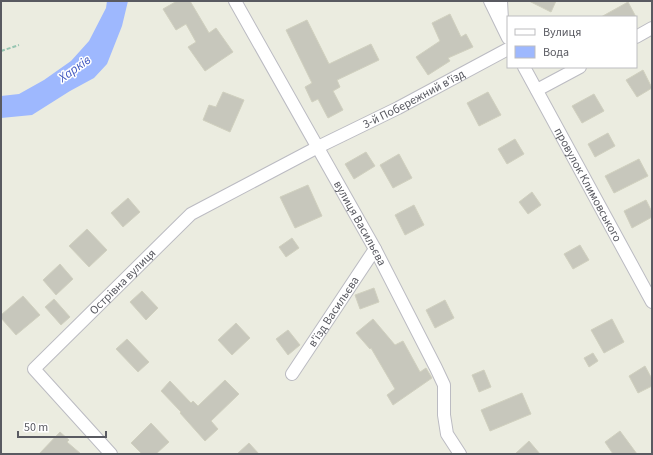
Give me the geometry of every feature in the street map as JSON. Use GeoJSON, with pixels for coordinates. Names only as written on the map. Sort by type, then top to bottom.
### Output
{"type":"FeatureCollection","features":[{"type":"Feature","properties":{"kind":"street","name":"вулиця Васильєва"},"geometry":{"type":"LineString","coordinates":[[235,1],[375,249],[444,385],[444,415],[447,434],[460,454]]}},
{"type":"Feature","properties":{"kind":"street"},"geometry":{"type":"LineString","coordinates":[[490,1],[507,36]]}},
{"type":"Feature","properties":{"kind":"street"},"geometry":{"type":"LineString","coordinates":[[501,1],[502,25]]}},
{"type":"Feature","properties":{"kind":"street"},"geometry":{"type":"LineString","coordinates":[[637,36],[652,28]]}},
{"type":"Feature","properties":{"kind":"street","name":"3-й Побережний в'їзд"},"geometry":{"type":"LineString","coordinates":[[318,147],[398,108],[507,50]]}},
{"type":"Feature","properties":{"kind":"street","name":"провулок Климовського"},"geometry":{"type":"LineString","coordinates":[[525,68],[647,282],[652,302]]}},
{"type":"Feature","properties":{"kind":"street"},"geometry":{"type":"LineString","coordinates":[[537,90],[578,68]]}},
{"type":"Feature","properties":{"kind":"street","name":"Острівна вулиця"},"geometry":{"type":"LineString","coordinates":[[111,454],[34,369],[191,214],[318,147]]}},
{"type":"Feature","properties":{"kind":"street","name":"в'їзд Васильєва"},"geometry":{"type":"LineString","coordinates":[[292,374],[375,249]]}},
{"type":"Feature","properties":{"kind":"path"},"geometry":{"type":"LineString","coordinates":[[1,51],[19,45]]}},
{"type":"Feature","properties":{"kind":"water","name":"Харків"},"geometry":{"type":"Polygon","coordinates":[[[107,1],[128,1],[122,26],[107,64],[94,78],[32,115],[1,118],[1,96],[19,94],[44,80],[71,61],[89,41],[106,8],[107,1]]]}},
{"type":"Feature","properties":{"kind":"building"},"geometry":{"type":"Polygon","coordinates":[[[177,1],[190,1],[209,33],[216,28],[233,52],[205,71],[188,47],[196,42],[186,24],[176,30],[163,9],[177,1]]]}},
{"type":"Feature","properties":{"kind":"building"},"geometry":{"type":"Polygon","coordinates":[[[529,1],[556,1],[551,12],[529,1]]]}},
{"type":"Feature","properties":{"kind":"building"},"geometry":{"type":"Polygon","coordinates":[[[628,2],[635,16],[603,16],[628,2]]]}},
{"type":"Feature","properties":{"kind":"building"},"geometry":{"type":"Polygon","coordinates":[[[450,14],[461,37],[466,34],[473,47],[448,58],[450,61],[428,75],[416,57],[440,41],[432,23],[450,14]]]}},
{"type":"Feature","properties":{"kind":"building"},"geometry":{"type":"Polygon","coordinates":[[[307,20],[329,64],[371,44],[379,60],[337,80],[340,87],[333,91],[343,110],[328,118],[318,99],[312,102],[305,87],[312,83],[286,30],[307,20]]]}},
{"type":"Feature","properties":{"kind":"building"},"geometry":{"type":"Polygon","coordinates":[[[643,70],[652,88],[637,97],[626,80],[643,70]]]}},
{"type":"Feature","properties":{"kind":"building"},"geometry":{"type":"Polygon","coordinates":[[[223,92],[244,100],[230,132],[203,120],[209,105],[216,107],[223,92]]]}},
{"type":"Feature","properties":{"kind":"building"},"geometry":{"type":"Polygon","coordinates":[[[488,92],[501,115],[479,126],[467,103],[488,92]]]}},
{"type":"Feature","properties":{"kind":"building"},"geometry":{"type":"Polygon","coordinates":[[[594,94],[604,111],[582,123],[572,106],[594,94]]]}},
{"type":"Feature","properties":{"kind":"building"},"geometry":{"type":"Polygon","coordinates":[[[608,133],[615,146],[595,157],[588,144],[608,133]]]}},
{"type":"Feature","properties":{"kind":"building"},"geometry":{"type":"Polygon","coordinates":[[[515,139],[524,154],[507,164],[498,149],[515,139]]]}},
{"type":"Feature","properties":{"kind":"building"},"geometry":{"type":"Polygon","coordinates":[[[366,152],[375,166],[354,179],[345,164],[366,152]]]}},
{"type":"Feature","properties":{"kind":"building"},"geometry":{"type":"Polygon","coordinates":[[[399,154],[412,178],[393,188],[380,165],[399,154]]]}},
{"type":"Feature","properties":{"kind":"building"},"geometry":{"type":"Polygon","coordinates":[[[639,159],[648,176],[614,193],[605,176],[639,159]]]}},
{"type":"Feature","properties":{"kind":"building"},"geometry":{"type":"Polygon","coordinates":[[[308,185],[322,216],[295,228],[280,197],[308,185]]]}},
{"type":"Feature","properties":{"kind":"building"},"geometry":{"type":"Polygon","coordinates":[[[532,192],[541,205],[528,214],[519,202],[532,192]]]}},
{"type":"Feature","properties":{"kind":"building"},"geometry":{"type":"Polygon","coordinates":[[[128,198],[140,212],[123,227],[111,213],[128,198]]]}},
{"type":"Feature","properties":{"kind":"building"},"geometry":{"type":"Polygon","coordinates":[[[646,200],[652,212],[652,217],[632,228],[624,211],[646,200]]]}},
{"type":"Feature","properties":{"kind":"building"},"geometry":{"type":"Polygon","coordinates":[[[414,205],[424,225],[405,235],[395,215],[414,205]]]}},
{"type":"Feature","properties":{"kind":"building"},"geometry":{"type":"Polygon","coordinates":[[[87,229],[107,250],[89,267],[69,246],[87,229]]]}},
{"type":"Feature","properties":{"kind":"building"},"geometry":{"type":"Polygon","coordinates":[[[292,238],[299,248],[286,257],[279,247],[292,238]]]}},
{"type":"Feature","properties":{"kind":"building"},"geometry":{"type":"Polygon","coordinates":[[[580,245],[589,260],[573,269],[564,254],[580,245]]]}},
{"type":"Feature","properties":{"kind":"building"},"geometry":{"type":"Polygon","coordinates":[[[60,264],[73,279],[56,295],[43,280],[60,264]]]}},
{"type":"Feature","properties":{"kind":"building"},"geometry":{"type":"Polygon","coordinates":[[[374,288],[379,302],[360,309],[355,295],[374,288]]]}},
{"type":"Feature","properties":{"kind":"building"},"geometry":{"type":"Polygon","coordinates":[[[142,291],[158,308],[146,320],[130,302],[142,291]]]}},
{"type":"Feature","properties":{"kind":"building"},"geometry":{"type":"Polygon","coordinates":[[[23,296],[40,315],[16,335],[1,318],[1,315],[23,296]]]}},
{"type":"Feature","properties":{"kind":"building"},"geometry":{"type":"Polygon","coordinates":[[[54,299],[70,317],[61,325],[45,307],[54,299]]]}},
{"type":"Feature","properties":{"kind":"building"},"geometry":{"type":"Polygon","coordinates":[[[445,300],[454,318],[435,328],[426,310],[445,300]]]}},
{"type":"Feature","properties":{"kind":"building"},"geometry":{"type":"Polygon","coordinates":[[[373,319],[395,345],[403,341],[420,372],[426,368],[432,378],[393,405],[387,395],[395,389],[371,348],[370,349],[356,333],[373,319]]]}},
{"type":"Feature","properties":{"kind":"building"},"geometry":{"type":"Polygon","coordinates":[[[612,319],[624,342],[604,353],[591,330],[612,319]]]}},
{"type":"Feature","properties":{"kind":"building"},"geometry":{"type":"Polygon","coordinates":[[[236,323],[250,338],[232,355],[218,340],[236,323]]]}},
{"type":"Feature","properties":{"kind":"building"},"geometry":{"type":"Polygon","coordinates":[[[288,330],[300,345],[288,355],[276,339],[288,330]]]}},
{"type":"Feature","properties":{"kind":"building"},"geometry":{"type":"Polygon","coordinates":[[[127,339],[149,362],[138,372],[116,349],[127,339]]]}},
{"type":"Feature","properties":{"kind":"building"},"geometry":{"type":"Polygon","coordinates":[[[593,353],[598,361],[589,367],[584,358],[593,353]]]}},
{"type":"Feature","properties":{"kind":"building"},"geometry":{"type":"Polygon","coordinates":[[[645,366],[652,379],[652,386],[638,393],[629,376],[645,366]]]}},
{"type":"Feature","properties":{"kind":"building"},"geometry":{"type":"Polygon","coordinates":[[[484,370],[491,387],[479,392],[472,375],[484,370]]]}},
{"type":"Feature","properties":{"kind":"building"},"geometry":{"type":"Polygon","coordinates":[[[225,380],[239,394],[211,421],[218,429],[205,441],[161,391],[170,381],[191,403],[193,401],[198,406],[225,380]]]}},
{"type":"Feature","properties":{"kind":"building"},"geometry":{"type":"Polygon","coordinates":[[[522,393],[531,414],[490,431],[481,410],[522,393]]]}},
{"type":"Feature","properties":{"kind":"building"},"geometry":{"type":"Polygon","coordinates":[[[151,423],[169,442],[156,454],[142,454],[131,443],[151,423]]]}},
{"type":"Feature","properties":{"kind":"building"},"geometry":{"type":"Polygon","coordinates":[[[620,431],[637,454],[613,454],[605,442],[620,431]]]}},
{"type":"Feature","properties":{"kind":"building"},"geometry":{"type":"Polygon","coordinates":[[[60,432],[69,440],[67,442],[81,454],[39,454],[60,432]]]}},
{"type":"Feature","properties":{"kind":"building"},"geometry":{"type":"Polygon","coordinates":[[[529,441],[540,454],[515,454],[529,441]]]}},
{"type":"Feature","properties":{"kind":"building"},"geometry":{"type":"Polygon","coordinates":[[[249,443],[259,454],[237,454],[249,443]]]}}]}
